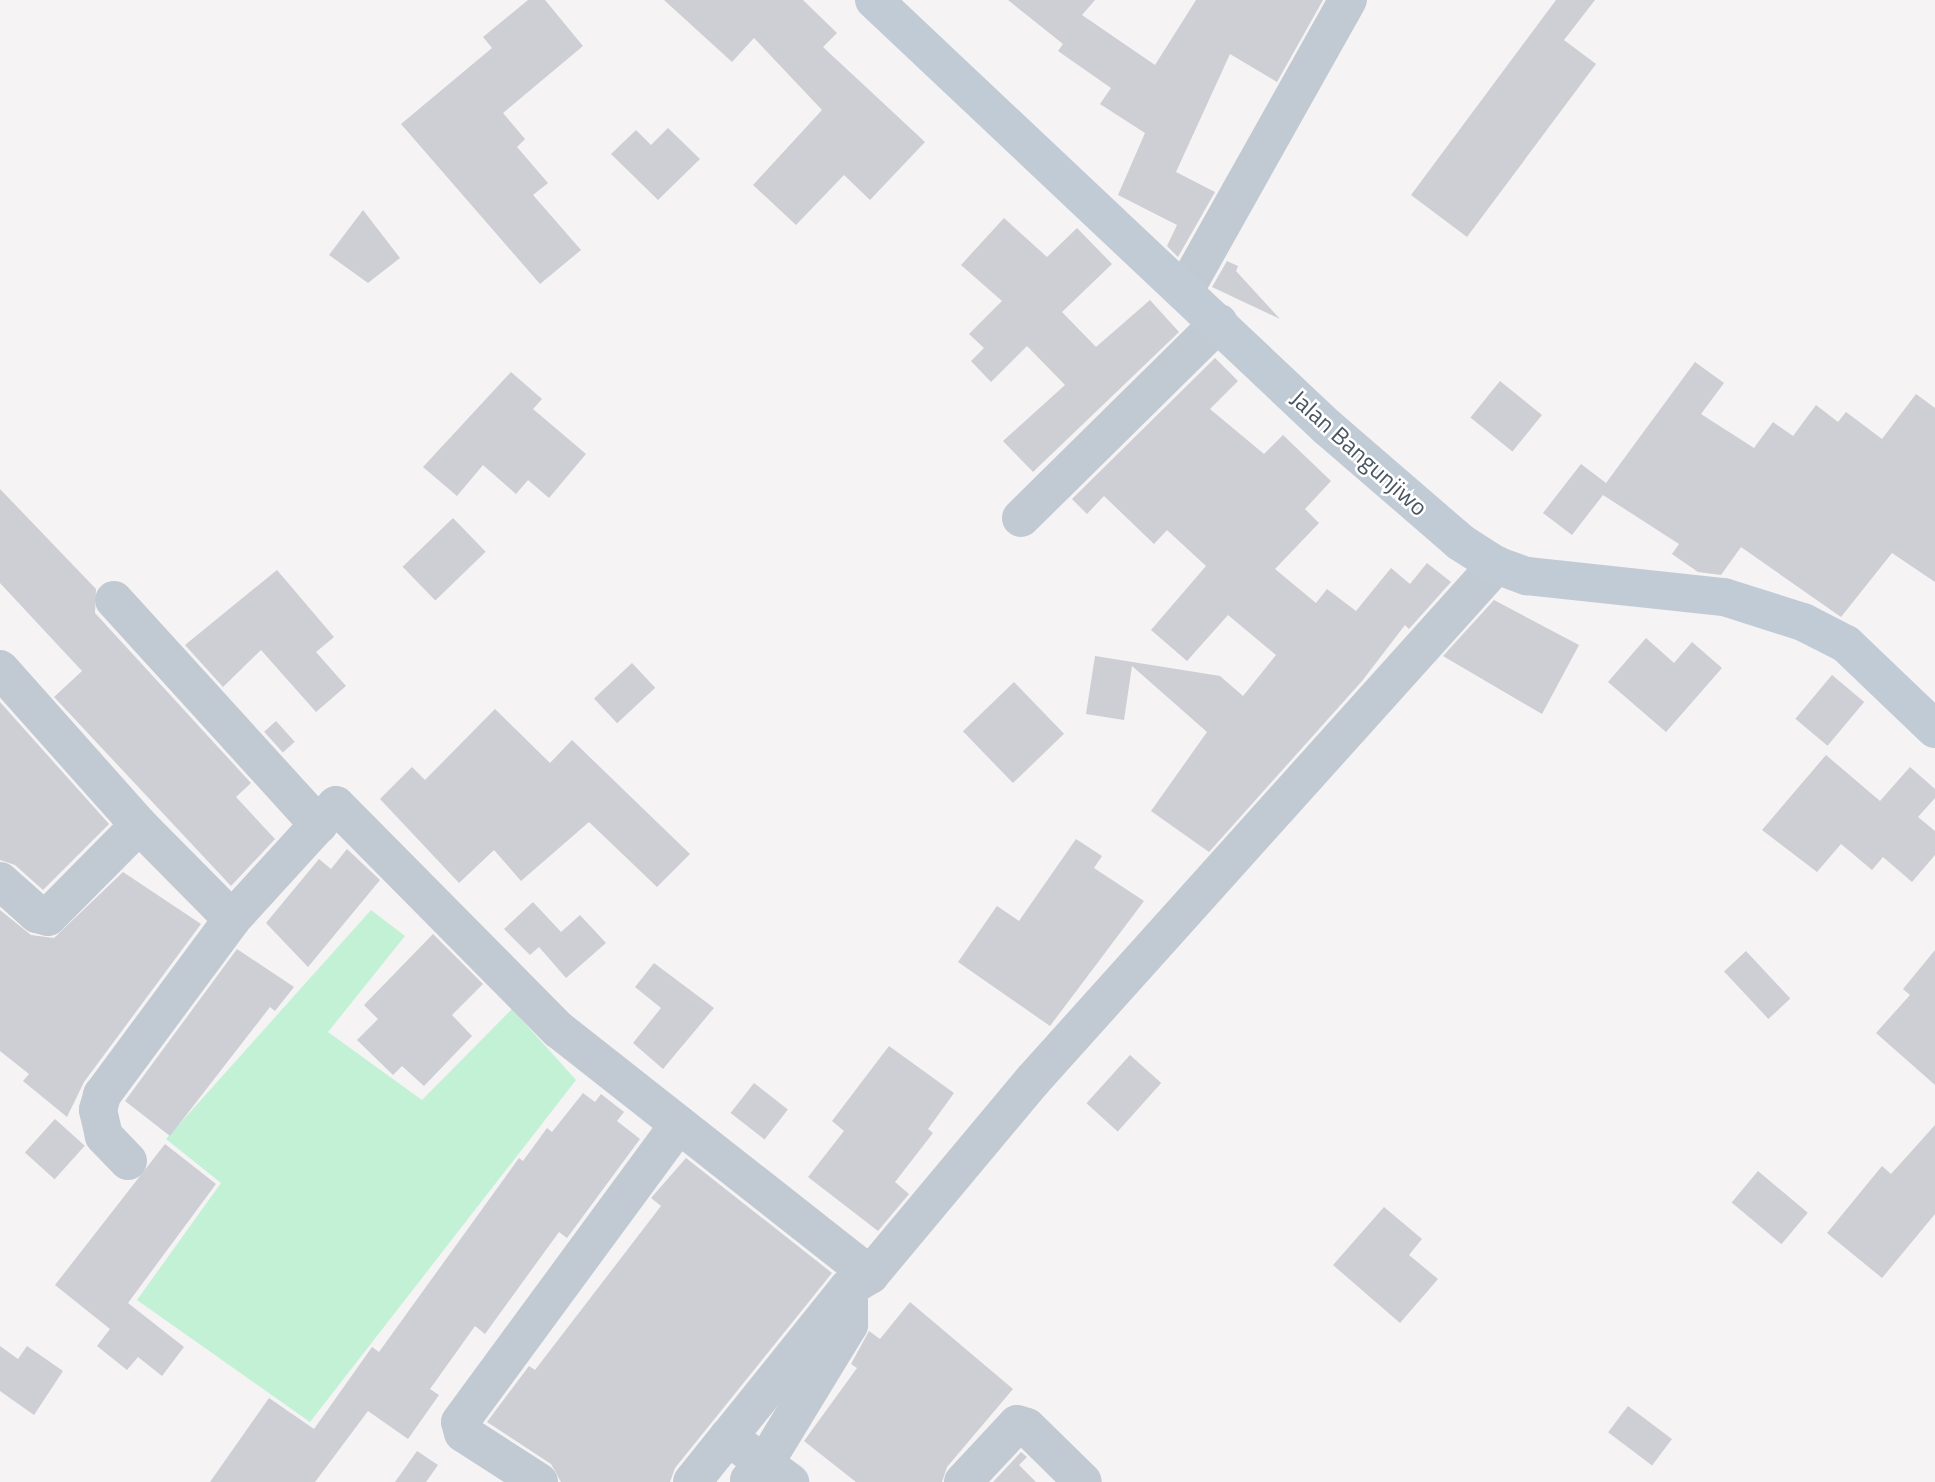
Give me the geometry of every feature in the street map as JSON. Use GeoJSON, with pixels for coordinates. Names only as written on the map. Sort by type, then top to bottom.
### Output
{"type":"FeatureCollection","features":[{"type":"Feature","properties":{"kind":"main road","name":"Jalan Bangunjiwo"},"geometry":{"type":"LineString","coordinates":[[874,0],[1185,290],[1327,427],[1460,542],[1496,565],[1563,583],[1724,597],[1803,622],[1846,644],[1935,729]]}},
{"type":"Feature","properties":{"kind":"street"},"geometry":{"type":"LineString","coordinates":[[1185,290],[1348,0]]}},
{"type":"Feature","properties":{"kind":"street"},"geometry":{"type":"LineString","coordinates":[[1021,518],[1219,323]]}},
{"type":"Feature","properties":{"kind":"street"},"geometry":{"type":"LineString","coordinates":[[692,1482],[859,1281],[1033,1080],[1496,565]]}},
{"type":"Feature","properties":{"kind":"street"},"geometry":{"type":"LineString","coordinates":[[114,600],[319,825]]}},
{"type":"Feature","properties":{"kind":"street"},"geometry":{"type":"LineString","coordinates":[[0,669],[139,825],[232,919]]}},
{"type":"Feature","properties":{"kind":"street"},"geometry":{"type":"LineString","coordinates":[[128,1161],[102,1129],[102,1095],[232,919],[337,805],[559,1030],[678,1125],[859,1281]]}},
{"type":"Feature","properties":{"kind":"street"},"geometry":{"type":"LineString","coordinates":[[0,881],[37,914],[48,917],[139,825]]}},
{"type":"Feature","properties":{"kind":"street"},"geometry":{"type":"LineString","coordinates":[[539,1482],[463,1433],[460,1422],[678,1125]]}},
{"type":"Feature","properties":{"kind":"street"},"geometry":{"type":"LineString","coordinates":[[728,1437],[767,1476],[849,1325],[859,1281]]}},
{"type":"Feature","properties":{"kind":"street"},"geometry":{"type":"LineString","coordinates":[[963,1482],[1017,1424],[1027,1427],[1083,1482]]}},
{"type":"Feature","properties":{"kind":"green space"},"geometry":{"type":"Polygon","coordinates":[[[371,910],[405,936],[328,1032],[422,1100],[512,1009],[576,1080],[310,1422],[137,1300],[221,1183],[166,1139],[371,910]]]}},
{"type":"Feature","properties":{"kind":"building"},"geometry":{"type":"Polygon","coordinates":[[[528,0],[545,0],[583,46],[503,113],[525,139],[517,147],[548,183],[533,195],[581,250],[540,284],[401,124],[492,48],[483,37],[528,0]]]}},
{"type":"Feature","properties":{"kind":"building"},"geometry":{"type":"Polygon","coordinates":[[[664,0],[803,0],[837,33],[823,47],[925,142],[870,200],[844,175],[796,225],[753,185],[822,110],[754,38],[732,62],[664,0]]]}},
{"type":"Feature","properties":{"kind":"building"},"geometry":{"type":"Polygon","coordinates":[[[1008,0],[1095,0],[1082,15],[1155,65],[1196,0],[1323,0],[1277,82],[1230,54],[1176,172],[1215,192],[1178,257],[1167,246],[1177,225],[1118,195],[1145,133],[1100,104],[1111,88],[1058,51],[1063,44],[1008,0]]]}},
{"type":"Feature","properties":{"kind":"building"},"geometry":{"type":"Polygon","coordinates":[[[1556,0],[1595,0],[1564,40],[1596,64],[1467,237],[1411,195],[1556,0]]]}},
{"type":"Feature","properties":{"kind":"building"},"geometry":{"type":"Polygon","coordinates":[[[668,128],[700,159],[658,200],[611,154],[636,130],[651,145],[668,128]]]}},
{"type":"Feature","properties":{"kind":"building"},"geometry":{"type":"Polygon","coordinates":[[[363,210],[400,258],[368,283],[329,255],[363,210]]]}},
{"type":"Feature","properties":{"kind":"building"},"geometry":{"type":"Polygon","coordinates":[[[1004,218],[1047,257],[1077,228],[1112,264],[1062,312],[1096,347],[1150,300],[1179,332],[1033,472],[1003,441],[1065,385],[1027,346],[991,382],[971,361],[984,348],[969,334],[1002,301],[961,265],[1004,218]]]}},
{"type":"Feature","properties":{"kind":"building"},"geometry":{"type":"Polygon","coordinates":[[[1227,261],[1238,266],[1236,271],[1280,319],[1212,287],[1227,261]]]}},
{"type":"Feature","properties":{"kind":"building"},"geometry":{"type":"Polygon","coordinates":[[[1215,358],[1238,381],[1210,409],[1264,454],[1283,435],[1331,481],[1305,509],[1319,523],[1275,569],[1316,603],[1327,589],[1356,611],[1391,568],[1410,584],[1427,563],[1451,582],[1409,629],[1405,625],[1362,681],[1209,852],[1151,811],[1207,732],[1132,666],[1124,720],[1086,714],[1095,656],[1220,676],[1243,696],[1276,655],[1228,615],[1187,661],[1151,630],[1206,566],[1167,530],[1154,544],[1104,496],[1087,514],[1072,499],[1215,358]]]}},
{"type":"Feature","properties":{"kind":"building"},"geometry":{"type":"Polygon","coordinates":[[[1695,362],[1724,383],[1701,414],[1754,448],[1773,422],[1793,436],[1816,405],[1838,422],[1846,412],[1882,439],[1916,394],[1935,408],[1935,582],[1892,553],[1841,617],[1741,547],[1721,575],[1698,572],[1672,554],[1679,544],[1603,495],[1572,535],[1543,513],[1581,464],[1606,483],[1695,362]]]}},
{"type":"Feature","properties":{"kind":"building"},"geometry":{"type":"Polygon","coordinates":[[[511,372],[542,399],[533,409],[586,454],[549,498],[528,480],[516,494],[483,465],[457,496],[423,467],[511,372]]]}},
{"type":"Feature","properties":{"kind":"building"},"geometry":{"type":"Polygon","coordinates":[[[1500,381],[1542,415],[1512,452],[1470,418],[1500,381]]]}},
{"type":"Feature","properties":{"kind":"building"},"geometry":{"type":"Polygon","coordinates":[[[0,489],[96,589],[95,613],[251,783],[236,797],[275,839],[231,886],[54,697],[82,671],[0,583],[0,489]]]}},
{"type":"Feature","properties":{"kind":"building"},"geometry":{"type":"Polygon","coordinates":[[[453,518],[486,552],[435,600],[403,567],[453,518]]]}},
{"type":"Feature","properties":{"kind":"building"},"geometry":{"type":"Polygon","coordinates":[[[277,570],[334,637],[316,652],[346,686],[316,712],[261,650],[223,687],[185,645],[277,570]]]}},
{"type":"Feature","properties":{"kind":"building"},"geometry":{"type":"Polygon","coordinates":[[[1494,600],[1579,645],[1542,714],[1443,656],[1494,600]]]}},
{"type":"Feature","properties":{"kind":"building"},"geometry":{"type":"Polygon","coordinates":[[[1646,638],[1674,663],[1692,642],[1722,668],[1666,732],[1608,682],[1646,638]]]}},
{"type":"Feature","properties":{"kind":"building"},"geometry":{"type":"Polygon","coordinates":[[[632,663],[655,688],[617,723],[594,698],[632,663]]]}},
{"type":"Feature","properties":{"kind":"building"},"geometry":{"type":"Polygon","coordinates":[[[1832,675],[1864,702],[1828,746],[1795,719],[1832,675]]]}},
{"type":"Feature","properties":{"kind":"building"},"geometry":{"type":"Polygon","coordinates":[[[1014,682],[1064,734],[1013,783],[963,731],[1014,682]]]}},
{"type":"Feature","properties":{"kind":"building"},"geometry":{"type":"Polygon","coordinates":[[[0,702],[109,824],[43,890],[15,865],[0,860],[0,702]]]}},
{"type":"Feature","properties":{"kind":"building"},"geometry":{"type":"Polygon","coordinates":[[[495,709],[550,763],[572,740],[690,854],[657,887],[589,822],[521,881],[494,850],[459,883],[380,799],[412,767],[425,780],[495,709]]]}},
{"type":"Feature","properties":{"kind":"building"},"geometry":{"type":"Polygon","coordinates":[[[276,721],[295,742],[283,753],[264,732],[276,721]]]}},
{"type":"Feature","properties":{"kind":"building"},"geometry":{"type":"Polygon","coordinates":[[[1826,755],[1880,801],[1910,767],[1935,789],[1935,798],[1918,817],[1935,831],[1935,855],[1912,882],[1883,857],[1872,870],[1841,844],[1817,872],[1762,830],[1826,755]]]}},
{"type":"Feature","properties":{"kind":"building"},"geometry":{"type":"Polygon","coordinates":[[[1076,839],[1102,856],[1094,868],[1144,901],[1050,1026],[958,962],[997,906],[1019,921],[1076,839]]]}},
{"type":"Feature","properties":{"kind":"building"},"geometry":{"type":"Polygon","coordinates":[[[347,849],[380,880],[308,967],[266,923],[319,859],[331,869],[347,849]]]}},
{"type":"Feature","properties":{"kind":"building"},"geometry":{"type":"Polygon","coordinates":[[[123,872],[201,924],[84,1082],[67,1117],[23,1081],[29,1074],[0,1051],[0,910],[31,935],[54,938],[123,872]]]}},
{"type":"Feature","properties":{"kind":"building"},"geometry":{"type":"Polygon","coordinates":[[[533,902],[561,932],[580,915],[606,943],[566,978],[539,947],[530,955],[504,929],[533,902]]]}},
{"type":"Feature","properties":{"kind":"building"},"geometry":{"type":"Polygon","coordinates":[[[433,934],[483,984],[452,1015],[472,1036],[424,1086],[402,1066],[393,1075],[357,1040],[378,1019],[364,1005],[433,934]]]}},
{"type":"Feature","properties":{"kind":"building"},"geometry":{"type":"Polygon","coordinates":[[[237,949],[294,987],[275,1011],[270,1007],[170,1136],[125,1101],[237,949]]]}},
{"type":"Feature","properties":{"kind":"building"},"geometry":{"type":"Polygon","coordinates":[[[1935,950],[1935,1085],[1876,1033],[1910,995],[1903,989],[1935,950]]]}},
{"type":"Feature","properties":{"kind":"building"},"geometry":{"type":"Polygon","coordinates":[[[1746,951],[1790,999],[1768,1019],[1724,971],[1746,951]]]}},
{"type":"Feature","properties":{"kind":"building"},"geometry":{"type":"Polygon","coordinates":[[[654,963],[714,1008],[663,1069],[633,1043],[661,1008],[635,987],[654,963]]]}},
{"type":"Feature","properties":{"kind":"building"},"geometry":{"type":"Polygon","coordinates":[[[889,1046],[954,1093],[928,1129],[933,1133],[895,1182],[909,1194],[878,1231],[808,1177],[844,1131],[832,1121],[889,1046]]]}},
{"type":"Feature","properties":{"kind":"building"},"geometry":{"type":"Polygon","coordinates":[[[1130,1055],[1161,1083],[1118,1131],[1087,1103],[1130,1055]]]}},
{"type":"Feature","properties":{"kind":"building"},"geometry":{"type":"Polygon","coordinates":[[[754,1083],[788,1109],[764,1139],[731,1113],[754,1083]]]}},
{"type":"Feature","properties":{"kind":"building"},"geometry":{"type":"Polygon","coordinates":[[[583,1093],[595,1102],[601,1094],[624,1112],[617,1121],[640,1139],[567,1238],[559,1232],[485,1334],[475,1326],[430,1389],[439,1395],[408,1439],[368,1411],[315,1482],[210,1482],[269,1398],[314,1429],[372,1347],[379,1352],[519,1158],[523,1161],[547,1128],[552,1132],[583,1093]]]}},
{"type":"Feature","properties":{"kind":"building"},"geometry":{"type":"Polygon","coordinates":[[[55,1119],[85,1146],[55,1179],[25,1152],[55,1119]]]}},
{"type":"Feature","properties":{"kind":"building"},"geometry":{"type":"Polygon","coordinates":[[[1935,1125],[1935,1214],[1882,1278],[1827,1233],[1882,1166],[1891,1174],[1935,1125]]]}},
{"type":"Feature","properties":{"kind":"building"},"geometry":{"type":"Polygon","coordinates":[[[165,1144],[216,1184],[128,1303],[184,1347],[162,1376],[138,1357],[127,1370],[97,1346],[110,1329],[55,1285],[165,1144]]]}},
{"type":"Feature","properties":{"kind":"building"},"geometry":{"type":"Polygon","coordinates":[[[686,1158],[832,1273],[675,1468],[670,1482],[561,1482],[551,1464],[487,1422],[529,1366],[535,1370],[661,1206],[651,1198],[686,1158]]]}},
{"type":"Feature","properties":{"kind":"building"},"geometry":{"type":"Polygon","coordinates":[[[1758,1171],[1808,1213],[1781,1244],[1732,1202],[1758,1171]]]}},
{"type":"Feature","properties":{"kind":"building"},"geometry":{"type":"Polygon","coordinates":[[[1384,1207],[1422,1239],[1409,1255],[1438,1279],[1400,1323],[1333,1265],[1384,1207]]]}},
{"type":"Feature","properties":{"kind":"building"},"geometry":{"type":"Polygon","coordinates":[[[910,1302],[1013,1389],[947,1467],[942,1482],[856,1482],[804,1441],[857,1368],[851,1364],[869,1331],[880,1339],[910,1302]]]}},
{"type":"Feature","properties":{"kind":"building"},"geometry":{"type":"Polygon","coordinates":[[[0,1346],[18,1359],[27,1346],[63,1371],[34,1415],[0,1391],[0,1346]]]}},
{"type":"Feature","properties":{"kind":"building"},"geometry":{"type":"Polygon","coordinates":[[[1628,1406],[1672,1439],[1652,1465],[1608,1432],[1628,1406]]]}},
{"type":"Feature","properties":{"kind":"building"},"geometry":{"type":"Polygon","coordinates":[[[417,1451],[438,1465],[426,1482],[395,1482],[417,1451]]]}},
{"type":"Feature","properties":{"kind":"building"},"geometry":{"type":"Polygon","coordinates":[[[1021,1452],[1027,1457],[1019,1465],[1036,1482],[993,1482],[1021,1452]]]}}]}
